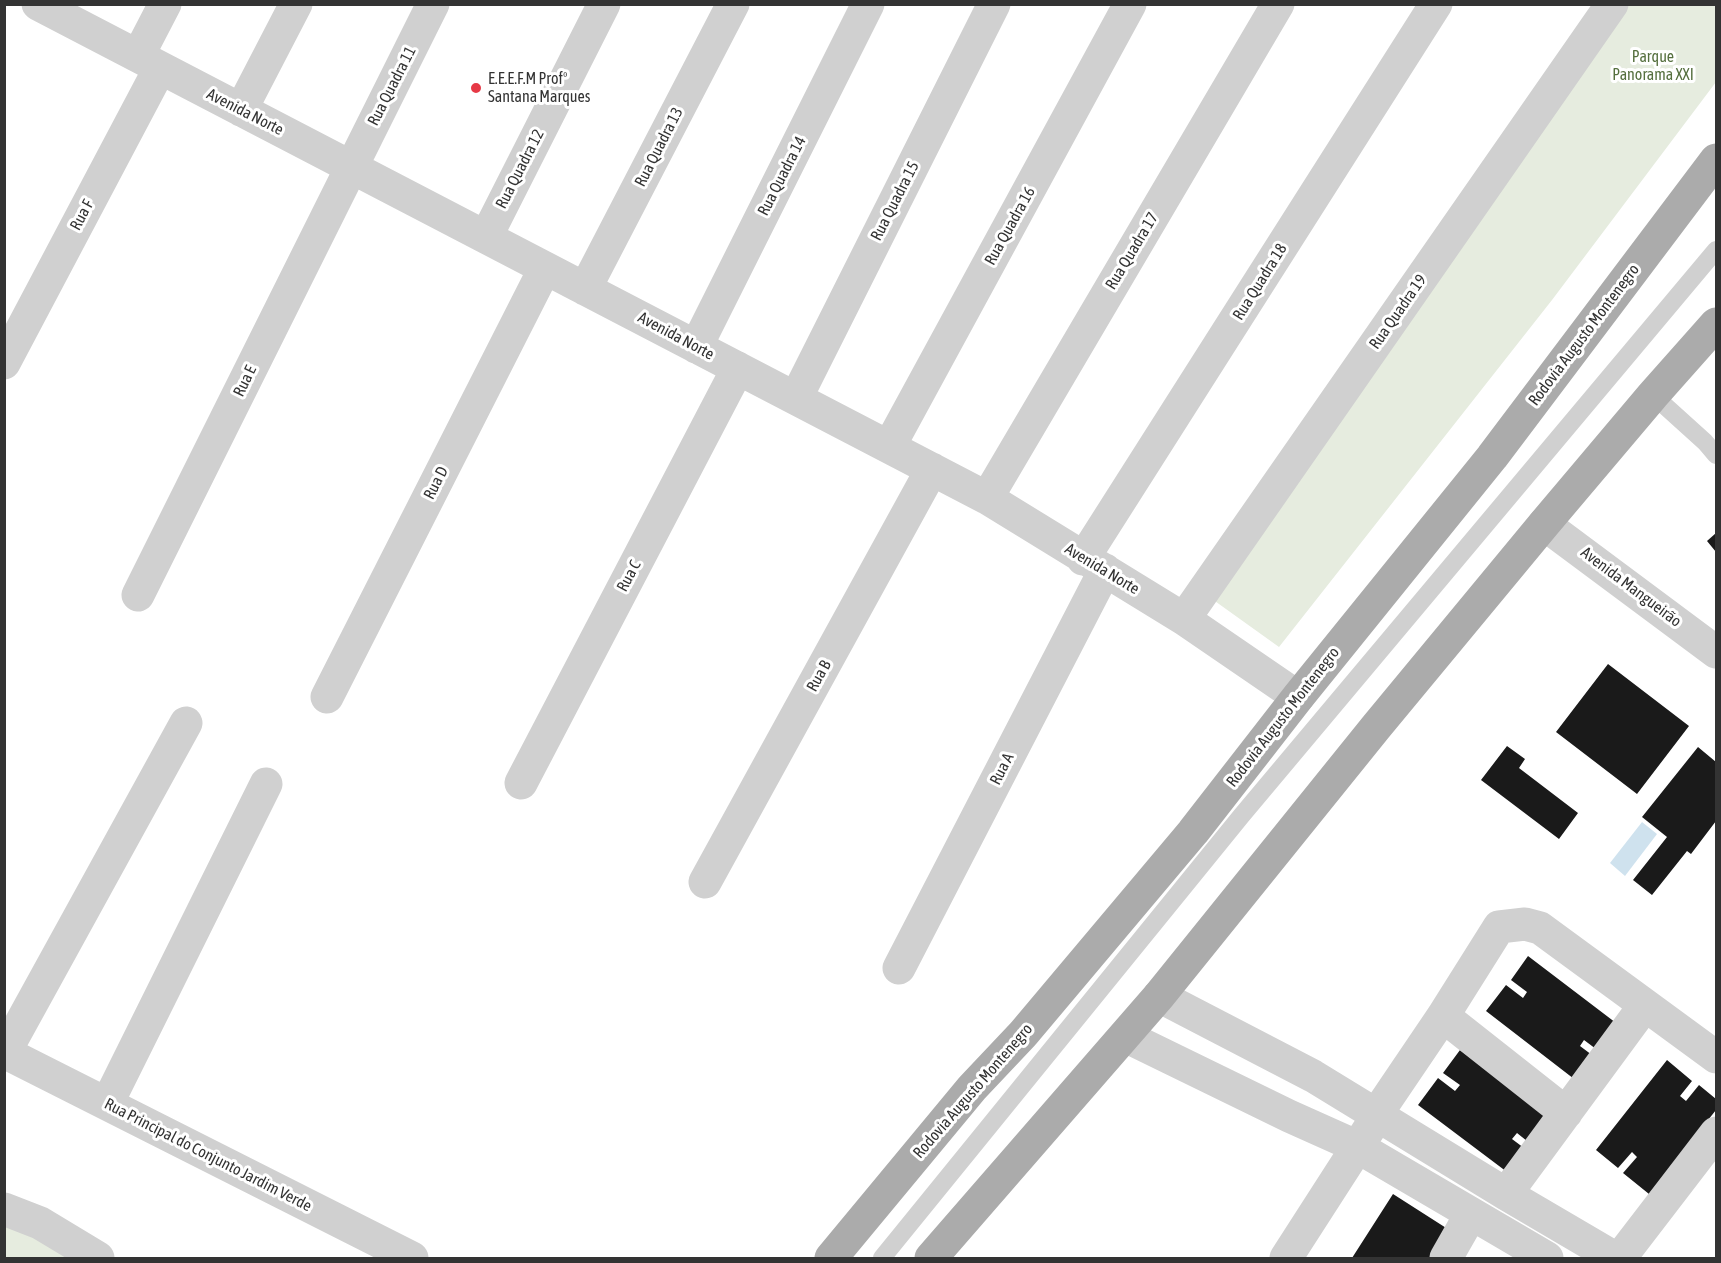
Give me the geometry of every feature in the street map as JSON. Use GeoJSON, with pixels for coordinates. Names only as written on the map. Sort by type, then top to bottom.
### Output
{"type":"FeatureCollection","features":[{"type":"Feature","properties":{"kind":"main road","name":"Rodovia Augusto Montenegro"},"geometry":{"type":"LineString","coordinates":[[831,1258],[972,1088],[1023,1034],[1179,849],[1298,697],[1492,457],[1716,160]]}},
{"type":"Feature","properties":{"kind":"main road"},"geometry":{"type":"LineString","coordinates":[[930,1258],[1159,996],[1369,736],[1653,395],[1713,338]]}},
{"type":"Feature","properties":{"kind":"street","name":"Rua F"},"geometry":{"type":"LineString","coordinates":[[4,363],[149,62],[165,4]]}},
{"type":"Feature","properties":{"kind":"street"},"geometry":{"type":"LineString","coordinates":[[242,110],[297,4]]}},
{"type":"Feature","properties":{"kind":"street","name":"Rua Quadra 11"},"geometry":{"type":"LineString","coordinates":[[351,167],[433,4]]}},
{"type":"Feature","properties":{"kind":"street","name":"Rua Quadra 12"},"geometry":{"type":"LineString","coordinates":[[486,237],[604,4]]}},
{"type":"Feature","properties":{"kind":"street","name":"Rua Quadra 13"},"geometry":{"type":"LineString","coordinates":[[585,289],[733,4]]}},
{"type":"Feature","properties":{"kind":"street","name":"Rua Quadra 14"},"geometry":{"type":"LineString","coordinates":[[696,346],[868,4]]}},
{"type":"Feature","properties":{"kind":"street","name":"Rua Quadra 15"},"geometry":{"type":"LineString","coordinates":[[796,398],[994,4]]}},
{"type":"Feature","properties":{"kind":"street","name":"Rua Quadra 16"},"geometry":{"type":"LineString","coordinates":[[889,447],[1130,4]]}},
{"type":"Feature","properties":{"kind":"street","name":"Rua Quadra 17"},"geometry":{"type":"LineString","coordinates":[[987,498],[1278,4]]}},
{"type":"Feature","properties":{"kind":"street","name":"Rua Quadra 18"},"geometry":{"type":"LineString","coordinates":[[1094,564],[1436,4]]}},
{"type":"Feature","properties":{"kind":"street","name":"Rua Quadra 19"},"geometry":{"type":"LineString","coordinates":[[1184,620],[1612,4]]}},
{"type":"Feature","properties":{"kind":"street","name":"Avenida Norte"},"geometry":{"type":"LineString","coordinates":[[39,5],[987,498],[1184,620],[1298,697]]}},
{"type":"Feature","properties":{"kind":"street","name":"Rua E"},"geometry":{"type":"LineString","coordinates":[[138,595],[351,167]]}},
{"type":"Feature","properties":{"kind":"street","name":"Rua D"},"geometry":{"type":"LineString","coordinates":[[327,697],[545,268]]}},
{"type":"Feature","properties":{"kind":"street","name":"Rua C"},"geometry":{"type":"LineString","coordinates":[[521,783],[738,368]]}},
{"type":"Feature","properties":{"kind":"street","name":"Rua B"},"geometry":{"type":"LineString","coordinates":[[705,882],[932,469]]}},
{"type":"Feature","properties":{"kind":"street","name":"Avenida Mangueirão"},"geometry":{"type":"LineString","coordinates":[[1544,524],[1716,652]]}},
{"type":"Feature","properties":{"kind":"street","name":"Rua A"},"geometry":{"type":"LineString","coordinates":[[899,968],[1094,564]]}},
{"type":"Feature","properties":{"kind":"street"},"geometry":{"type":"LineString","coordinates":[[5,1052],[186,723]]}},
{"type":"Feature","properties":{"kind":"street"},"geometry":{"type":"LineString","coordinates":[[107,1104],[266,784]]}},
{"type":"Feature","properties":{"kind":"street"},"geometry":{"type":"LineString","coordinates":[[1286,1258],[1499,927],[1525,924],[1540,928],[1716,1058]]}},
{"type":"Feature","properties":{"kind":"street"},"geometry":{"type":"LineString","coordinates":[[1159,996],[1313,1076],[1615,1258]]}},
{"type":"Feature","properties":{"kind":"street"},"geometry":{"type":"LineString","coordinates":[[1506,1194],[1645,1005]]}},
{"type":"Feature","properties":{"kind":"street"},"geometry":{"type":"LineString","coordinates":[[1443,1016],[1566,1113]]}},
{"type":"Feature","properties":{"kind":"street"},"geometry":{"type":"LineString","coordinates":[[1125,1036],[1356,1146],[1547,1258]]}},
{"type":"Feature","properties":{"kind":"street","name":"Rua Principal do Conjunto Jardim Verde"},"geometry":{"type":"LineString","coordinates":[[5,1052],[412,1258]]}},
{"type":"Feature","properties":{"kind":"street"},"geometry":{"type":"LineString","coordinates":[[1620,1258],[1716,1133]]}},
{"type":"Feature","properties":{"kind":"street"},"geometry":{"type":"LineString","coordinates":[[4,1209],[40,1223],[98,1258]]}},
{"type":"Feature","properties":{"kind":"street"},"geometry":{"type":"LineString","coordinates":[[1446,1258],[1472,1214]]}},
{"type":"Feature","properties":{"kind":"lane"},"geometry":{"type":"LineString","coordinates":[[882,1258],[1242,815],[1713,252]]}},
{"type":"Feature","properties":{"kind":"lane"},"geometry":{"type":"LineString","coordinates":[[1653,395],[1705,442],[1716,455]]}},
{"type":"Feature","properties":{"kind":"green space","name":"Parque Panorama XXI"},"geometry":{"type":"Polygon","coordinates":[[[1623,5],[1716,5],[1716,82],[1552,300],[1279,647],[1212,599],[1623,5]]]}},
{"type":"Feature","properties":{"kind":"green space"},"geometry":{"type":"Polygon","coordinates":[[[4,1223],[98,1258],[5,1258],[4,1223]]]}},
{"type":"Feature","properties":{"kind":"water"},"geometry":{"type":"Polygon","coordinates":[[[1642,822],[1657,834],[1625,876],[1610,863],[1642,822]]]}},
{"type":"Feature","properties":{"kind":"building"},"geometry":{"type":"Polygon","coordinates":[[[1716,533],[1716,552],[1707,541],[1716,533]]]}},
{"type":"Feature","properties":{"kind":"building"},"geometry":{"type":"Polygon","coordinates":[[[1608,664],[1689,726],[1637,794],[1556,732],[1608,664]]]}},
{"type":"Feature","properties":{"kind":"building"},"geometry":{"type":"Polygon","coordinates":[[[1507,746],[1525,759],[1519,768],[1578,813],[1559,839],[1481,780],[1507,746]]]}},
{"type":"Feature","properties":{"kind":"building"},"geometry":{"type":"Polygon","coordinates":[[[1698,747],[1716,762],[1716,821],[1691,854],[1687,851],[1652,895],[1633,880],[1667,837],[1642,817],[1698,747]]]}},
{"type":"Feature","properties":{"kind":"building"},"geometry":{"type":"Polygon","coordinates":[[[1528,956],[1620,1026],[1600,1052],[1584,1040],[1580,1046],[1596,1058],[1578,1082],[1486,1011],[1506,985],[1523,998],[1527,992],[1511,980],[1528,956]]]}},
{"type":"Feature","properties":{"kind":"building"},"geometry":{"type":"Polygon","coordinates":[[[1460,1050],[1552,1119],[1532,1145],[1517,1133],[1512,1139],[1528,1151],[1511,1175],[1418,1105],[1438,1078],[1455,1091],[1460,1085],[1443,1073],[1460,1050]]]}},
{"type":"Feature","properties":{"kind":"building"},"geometry":{"type":"Polygon","coordinates":[[[1667,1060],[1692,1081],[1680,1096],[1686,1101],[1699,1085],[1716,1099],[1716,1110],[1649,1194],[1623,1173],[1637,1157],[1632,1152],[1618,1168],[1596,1150],[1667,1060]]]}},
{"type":"Feature","properties":{"kind":"building"},"geometry":{"type":"Polygon","coordinates":[[[1393,1194],[1454,1233],[1438,1258],[1352,1258],[1393,1194]]]}},
{"type":"Feature","properties":{"kind":"place","name":"E.E.E.F.M Profº Santana Marques"},"geometry":{"type":"Point","coordinates":[476,88]}}]}
